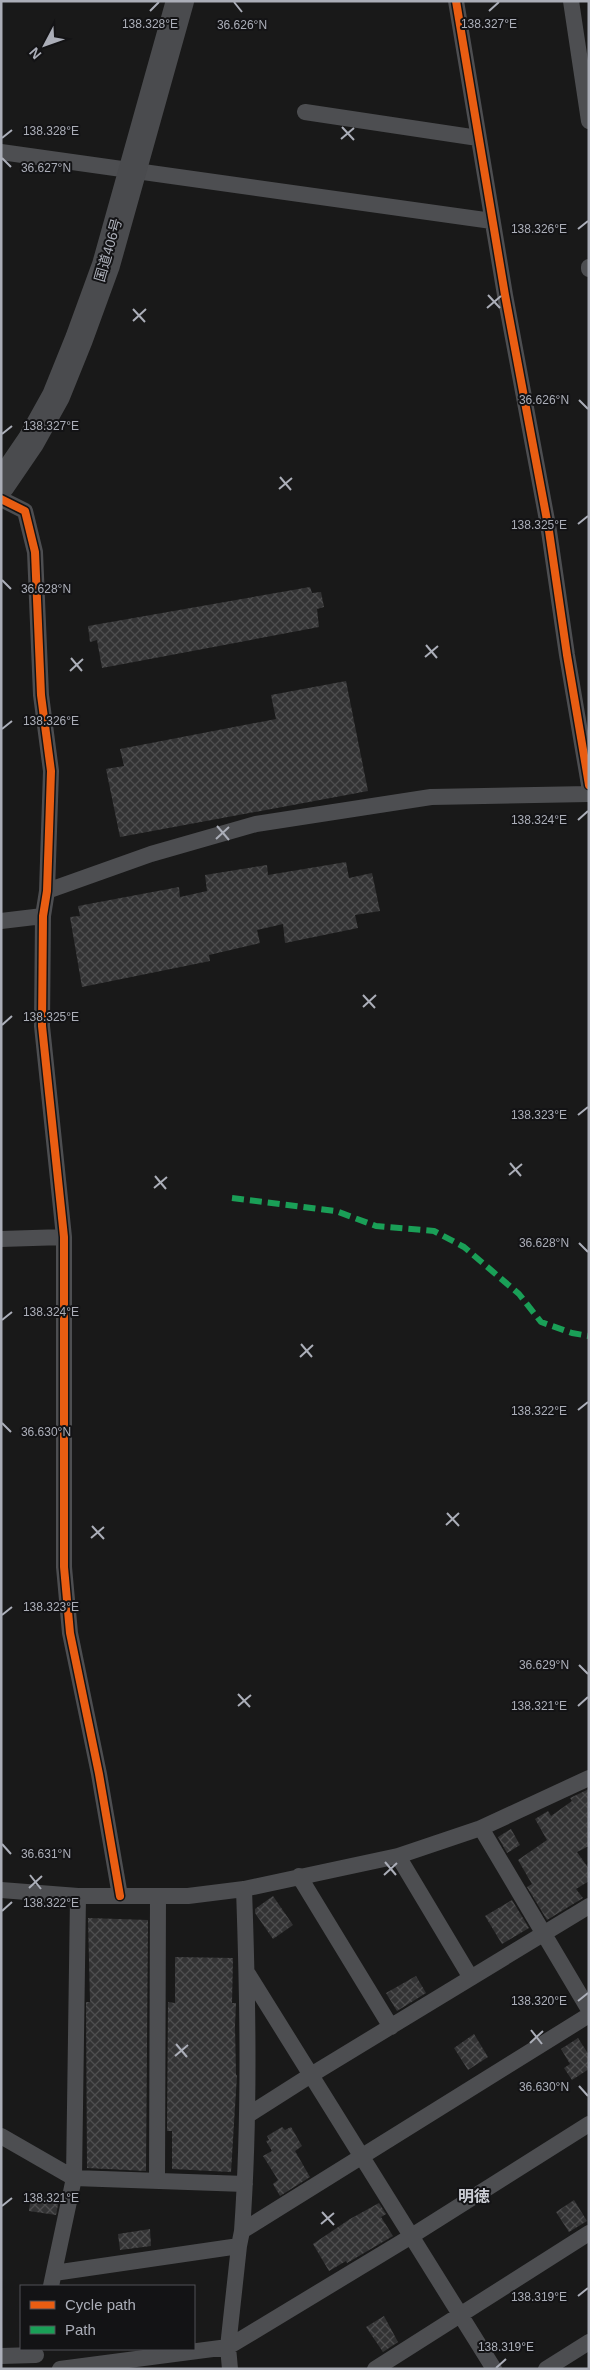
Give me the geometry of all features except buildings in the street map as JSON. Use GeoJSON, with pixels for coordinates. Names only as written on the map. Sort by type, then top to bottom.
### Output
{"type":"FeatureCollection","features":[{"type":"Feature","properties":{"kind":"highway","name":"国道406号"},"geometry":{"type":"LineString","coordinates":[[1,485],[31,441],[63,380],[106,265],[131,170],[180,1]]}},
{"type":"Feature","properties":{"kind":"street"},"geometry":{"type":"LineString","coordinates":[[456,1],[492,221],[549,531],[567,655],[589,785]]}},
{"type":"Feature","properties":{"kind":"street"},"geometry":{"type":"LineString","coordinates":[[571,1],[589,121]]}},
{"type":"Feature","properties":{"kind":"street"},"geometry":{"type":"LineString","coordinates":[[304,112],[478,138]]}},
{"type":"Feature","properties":{"kind":"street"},"geometry":{"type":"LineString","coordinates":[[1,152],[492,221]]}},
{"type":"Feature","properties":{"kind":"street"},"geometry":{"type":"LineString","coordinates":[[1,499],[25,511],[35,552],[41,695],[51,771],[47,891],[43,916],[42,1026],[64,1237],[64,1568],[70,1632],[99,1774],[120,1896]]}},
{"type":"Feature","properties":{"kind":"street"},"geometry":{"type":"LineString","coordinates":[[47,891],[151,854],[256,824],[431,797],[589,794]]}},
{"type":"Feature","properties":{"kind":"street"},"geometry":{"type":"LineString","coordinates":[[1,921],[43,916]]}},
{"type":"Feature","properties":{"kind":"street"},"geometry":{"type":"LineString","coordinates":[[1,1239],[64,1237]]}},
{"type":"Feature","properties":{"kind":"street"},"geometry":{"type":"LineString","coordinates":[[1,1890],[78,1896],[188,1896],[244,1889],[398,1856],[481,1828],[589,1778]]}},
{"type":"Feature","properties":{"kind":"street"},"geometry":{"type":"LineString","coordinates":[[481,1828],[589,2010]]}},
{"type":"Feature","properties":{"kind":"street"},"geometry":{"type":"LineString","coordinates":[[398,1856],[472,1978]]}},
{"type":"Feature","properties":{"kind":"street"},"geometry":{"type":"LineString","coordinates":[[299,1876],[391,2028]]}},
{"type":"Feature","properties":{"kind":"street"},"geometry":{"type":"LineString","coordinates":[[230,2369],[228,2347],[245,2184],[248,2115],[247,1973],[244,1889]]}},
{"type":"Feature","properties":{"kind":"street"},"geometry":{"type":"LineString","coordinates":[[78,1896],[74,2178],[52,2279],[240,2239],[363,2157],[589,2015]]}},
{"type":"Feature","properties":{"kind":"street"},"geometry":{"type":"LineString","coordinates":[[157,2181],[158,1896]]}},
{"type":"Feature","properties":{"kind":"street"},"geometry":{"type":"LineString","coordinates":[[248,2115],[589,1906]]}},
{"type":"Feature","properties":{"kind":"street"},"geometry":{"type":"LineString","coordinates":[[247,1973],[494,2369]]}},
{"type":"Feature","properties":{"kind":"street"},"geometry":{"type":"LineString","coordinates":[[60,2369],[228,2347],[410,2237],[589,2124]]}},
{"type":"Feature","properties":{"kind":"street"},"geometry":{"type":"LineString","coordinates":[[1,2136],[74,2178],[245,2184]]}},
{"type":"Feature","properties":{"kind":"street"},"geometry":{"type":"LineString","coordinates":[[375,2369],[589,2233]]}},
{"type":"Feature","properties":{"kind":"street"},"geometry":{"type":"LineString","coordinates":[[546,2369],[589,2342]]}},
{"type":"Feature","properties":{"kind":"street"},"geometry":{"type":"LineString","coordinates":[[1,2356],[37,2358]]}},
{"type":"Feature","properties":{"kind":"marked path"},"geometry":{"type":"LineString","coordinates":[[232,1198],[336,1211],[376,1226],[434,1231],[464,1247],[519,1294],[541,1322],[572,1333],[589,1336]]}},
{"type":"Feature","properties":{"kind":"cycle path"},"geometry":{"type":"LineString","coordinates":[[456,1],[505,295],[549,531],[567,655],[589,785]]}},
{"type":"Feature","properties":{"kind":"cycle path"},"geometry":{"type":"LineString","coordinates":[[1,499],[25,511],[35,552],[41,695],[51,771],[47,891],[43,916],[42,1026],[64,1237],[64,1567],[70,1633],[99,1774],[120,1896]]}},
{"type":"Feature","properties":{"kind":"district","name":"明徳"},"geometry":{"type":"Point","coordinates":[474,2196]}}]}
